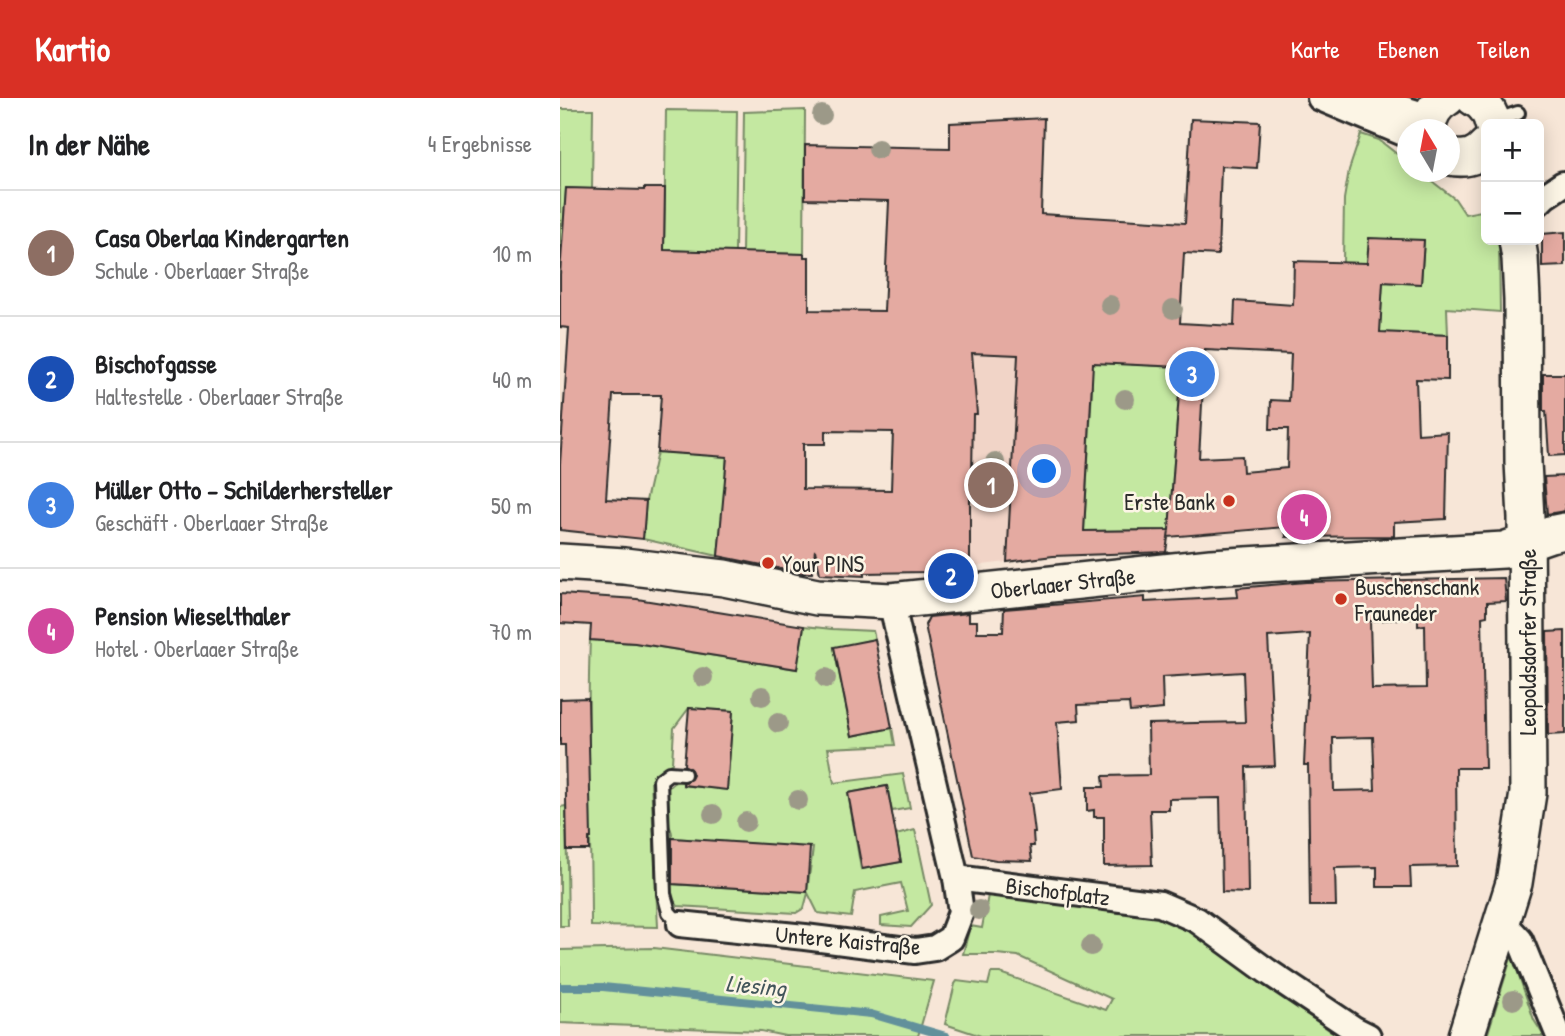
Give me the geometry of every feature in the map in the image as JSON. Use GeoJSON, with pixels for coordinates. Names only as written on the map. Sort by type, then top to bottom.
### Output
{"type":"FeatureCollection","features":[{"type":"Feature","properties":{"kind":"main road","name":"Leopoldsdorfer Straße"},"geometry":{"type":"LineString","coordinates":[[1466,1036],[1514,883],[1528,793],[1527,542],[1523,462],[1522,300],[1518,245]]}},
{"type":"Feature","properties":{"kind":"main road","name":"Oberlaaer Straße"},"geometry":{"type":"LineString","coordinates":[[560,562],[624,566],[724,578],[817,597],[891,601],[1211,567],[1504,550],[1565,531]]}},
{"type":"Feature","properties":{"kind":"street"},"geometry":{"type":"LineString","coordinates":[[1320,98],[1429,115]]}},
{"type":"Feature","properties":{"kind":"street"},"geometry":{"type":"LineString","coordinates":[[1365,99],[1429,115]]}},
{"type":"Feature","properties":{"kind":"street"},"geometry":{"type":"LineString","coordinates":[[1544,175],[1564,184]]}},
{"type":"Feature","properties":{"kind":"street"},"geometry":{"type":"LineString","coordinates":[[1544,197],[1564,184]]}},
{"type":"Feature","properties":{"kind":"street","name":"Untere Kaistraße"},"geometry":{"type":"LineString","coordinates":[[680,923],[915,951],[935,948],[951,938],[961,912],[956,878],[891,601]]}},
{"type":"Feature","properties":{"kind":"street","name":"Bischofplatz"},"geometry":{"type":"LineString","coordinates":[[956,878],[1160,904],[1197,920],[1289,986],[1368,1036]]}},
{"type":"Feature","properties":{"kind":"street"},"geometry":{"type":"LineString","coordinates":[[1502,921],[1520,940],[1559,1036]]}},
{"type":"Feature","properties":{"kind":"lane"},"geometry":{"type":"LineString","coordinates":[[680,923],[669,912],[664,894],[660,780],[669,773],[684,774]]}},
{"type":"Feature","properties":{"kind":"shaded area"},"geometry":{"type":"Polygon","coordinates":[[[947,352],[1036,356],[1056,449],[1053,556],[927,572],[928,417],[947,352]]]}},
{"type":"Feature","properties":{"kind":"green space"},"geometry":{"type":"Polygon","coordinates":[[[560,109],[593,109],[592,189],[566,188],[560,275],[560,109]]]}},
{"type":"Feature","properties":{"kind":"green space"},"geometry":{"type":"Polygon","coordinates":[[[666,110],[737,111],[735,253],[664,250],[666,110]]]}},
{"type":"Feature","properties":{"kind":"green space"},"geometry":{"type":"Polygon","coordinates":[[[805,110],[804,254],[742,253],[744,112],[805,110]]]}},
{"type":"Feature","properties":{"kind":"green space"},"geometry":{"type":"Polygon","coordinates":[[[1361,134],[1379,140],[1397,154],[1397,182],[1433,182],[1455,199],[1465,214],[1481,211],[1481,245],[1499,245],[1500,312],[1447,308],[1448,335],[1393,333],[1379,341],[1383,282],[1421,284],[1424,241],[1370,239],[1367,263],[1343,263],[1344,199],[1349,170],[1361,134]]]}},
{"type":"Feature","properties":{"kind":"green space"},"geometry":{"type":"Polygon","coordinates":[[[1090,362],[1181,367],[1169,530],[1084,531],[1092,389],[1090,362]]]}},
{"type":"Feature","properties":{"kind":"green space"},"geometry":{"type":"Polygon","coordinates":[[[730,390],[718,556],[643,539],[646,501],[657,452],[689,454],[730,390]]]}},
{"type":"Feature","properties":{"kind":"green space"},"geometry":{"type":"Polygon","coordinates":[[[804,626],[873,631],[875,639],[834,648],[852,736],[892,728],[895,745],[828,748],[834,783],[903,774],[910,808],[892,811],[887,786],[848,793],[861,869],[901,862],[896,835],[915,830],[931,905],[911,927],[881,925],[881,917],[908,911],[901,883],[855,892],[851,917],[818,913],[808,893],[804,908],[796,913],[678,906],[669,893],[670,884],[807,892],[813,848],[672,838],[666,809],[666,795],[671,785],[683,780],[683,785],[727,790],[733,711],[689,708],[674,728],[672,763],[651,779],[658,927],[591,926],[590,640],[635,643],[797,669],[804,626]]]}},
{"type":"Feature","properties":{"kind":"green space"},"geometry":{"type":"Polygon","coordinates":[[[566,806],[568,926],[560,926],[560,807],[566,806]]]}},
{"type":"Feature","properties":{"kind":"green space"},"geometry":{"type":"Polygon","coordinates":[[[988,895],[1139,911],[1179,923],[1340,1036],[981,1036],[945,1024],[957,981],[988,985],[991,973],[1000,973],[1106,1010],[1112,999],[1018,956],[963,954],[970,926],[982,928],[988,895]]]}},
{"type":"Feature","properties":{"kind":"green space"},"geometry":{"type":"Polygon","coordinates":[[[654,948],[934,981],[918,1036],[785,1036],[761,1031],[560,1023],[560,950],[654,948]]]}},
{"type":"Feature","properties":{"kind":"green space"},"geometry":{"type":"Polygon","coordinates":[[[1512,955],[1534,1020],[1544,1036],[1487,1036],[1512,955]]]}},
{"type":"Feature","properties":{"kind":"building"},"geometry":{"type":"Polygon","coordinates":[[[1044,118],[1041,214],[1185,223],[1191,119],[1260,122],[1257,168],[1221,166],[1218,255],[1184,253],[1180,323],[1234,326],[1235,301],[1293,305],[1294,261],[1367,263],[1369,238],[1424,240],[1421,284],[1383,282],[1380,332],[1448,335],[1448,380],[1416,379],[1418,434],[1448,432],[1446,519],[1394,522],[1394,536],[1286,537],[1285,527],[1168,537],[1166,552],[1053,556],[1007,562],[1018,355],[972,353],[977,414],[973,414],[970,475],[970,567],[927,572],[864,573],[864,576],[820,574],[815,550],[812,573],[718,556],[727,457],[657,452],[661,395],[613,395],[606,499],[646,501],[643,539],[560,530],[560,464],[569,328],[560,327],[560,275],[566,188],[665,188],[664,250],[804,254],[804,257],[809,257],[809,310],[884,311],[889,201],[805,199],[805,145],[950,148],[950,123],[1044,118]],[[1205,350],[1199,458],[1242,456],[1243,472],[1287,468],[1288,429],[1270,429],[1271,400],[1289,401],[1291,354],[1205,350]],[[1093,363],[1084,531],[1169,530],[1181,367],[1093,363]],[[825,431],[825,444],[803,444],[803,489],[891,490],[893,432],[825,431]]]}},
{"type":"Feature","properties":{"kind":"building"},"geometry":{"type":"Polygon","coordinates":[[[1565,232],[1565,266],[1542,267],[1544,234],[1565,232]]]}},
{"type":"Feature","properties":{"kind":"building"},"geometry":{"type":"Polygon","coordinates":[[[1543,374],[1565,374],[1565,455],[1549,456],[1546,411],[1543,411],[1543,374]]]}},
{"type":"Feature","properties":{"kind":"building"},"geometry":{"type":"Polygon","coordinates":[[[1565,476],[1565,511],[1547,514],[1544,477],[1565,476]]]}},
{"type":"Feature","properties":{"kind":"building"},"geometry":{"type":"Polygon","coordinates":[[[1504,578],[1506,601],[1487,602],[1487,616],[1482,617],[1485,768],[1456,768],[1457,866],[1410,867],[1411,887],[1377,887],[1377,867],[1335,868],[1336,906],[1310,906],[1308,765],[1304,765],[1310,634],[1268,637],[1275,766],[1246,767],[1248,893],[1222,892],[1220,798],[1169,799],[1169,810],[1150,810],[1152,865],[1104,866],[1104,817],[1094,817],[1094,810],[1087,811],[1087,787],[1104,787],[1103,776],[1149,775],[1148,724],[1245,722],[1243,672],[1162,677],[1163,709],[1130,712],[1129,703],[1078,705],[1079,720],[1057,722],[1062,789],[1030,793],[1035,833],[1034,846],[1030,846],[1032,861],[973,856],[925,625],[929,617],[969,613],[969,621],[977,621],[977,632],[1003,632],[1004,609],[1145,597],[1145,602],[1238,597],[1237,588],[1306,582],[1504,578]],[[1418,618],[1370,621],[1372,689],[1426,688],[1425,625],[1418,626],[1418,618]],[[1373,737],[1333,738],[1334,791],[1375,790],[1373,737]]]}},
{"type":"Feature","properties":{"kind":"building"},"geometry":{"type":"Polygon","coordinates":[[[560,594],[637,599],[804,626],[797,669],[635,643],[590,640],[591,625],[560,623],[560,594]]]}},
{"type":"Feature","properties":{"kind":"building"},"geometry":{"type":"Polygon","coordinates":[[[1565,631],[1565,734],[1548,735],[1547,632],[1565,631]]]}},
{"type":"Feature","properties":{"kind":"building"},"geometry":{"type":"Polygon","coordinates":[[[875,639],[892,728],[852,736],[834,647],[875,639]]]}},
{"type":"Feature","properties":{"kind":"building"},"geometry":{"type":"Polygon","coordinates":[[[588,698],[591,838],[589,850],[567,850],[565,745],[560,745],[560,699],[588,698]]]}},
{"type":"Feature","properties":{"kind":"building"},"geometry":{"type":"Polygon","coordinates":[[[689,708],[733,711],[727,790],[683,785],[693,775],[684,765],[689,708]]]}},
{"type":"Feature","properties":{"kind":"building"},"geometry":{"type":"Polygon","coordinates":[[[887,786],[901,862],[862,869],[848,793],[887,786]]]}},
{"type":"Feature","properties":{"kind":"building"},"geometry":{"type":"Polygon","coordinates":[[[672,838],[810,847],[807,892],[672,884],[672,838]]]}},
{"type":"Feature","properties":{"kind":"waterway","name":"Liesing"},"geometry":{"type":"LineString","coordinates":[[560,987],[603,987],[871,1014],[946,1036]]}},
{"type":"Feature","properties":{"kind":"place","name":"Müller Otto – Schilderhersteller"},"geometry":{"type":"Point","coordinates":[1192,374]}},
{"type":"Feature","properties":{"kind":"place","name":"Casa Oberlaa Kindergarten"},"geometry":{"type":"Point","coordinates":[991,485]}},
{"type":"Feature","properties":{"kind":"place","name":"Erste Bank"},"geometry":{"type":"Point","coordinates":[1229,501]}},
{"type":"Feature","properties":{"kind":"place","name":"Pension Wieselthaler"},"geometry":{"type":"Point","coordinates":[1304,517]}},
{"type":"Feature","properties":{"kind":"place","name":"Your PINS"},"geometry":{"type":"Point","coordinates":[768,563]}},
{"type":"Feature","properties":{"kind":"place","name":"Bischofgasse"},"geometry":{"type":"Point","coordinates":[951,576]}},
{"type":"Feature","properties":{"kind":"place","name":"Buschenschank Frauneder"},"geometry":{"type":"Point","coordinates":[1341,599]}}]}
